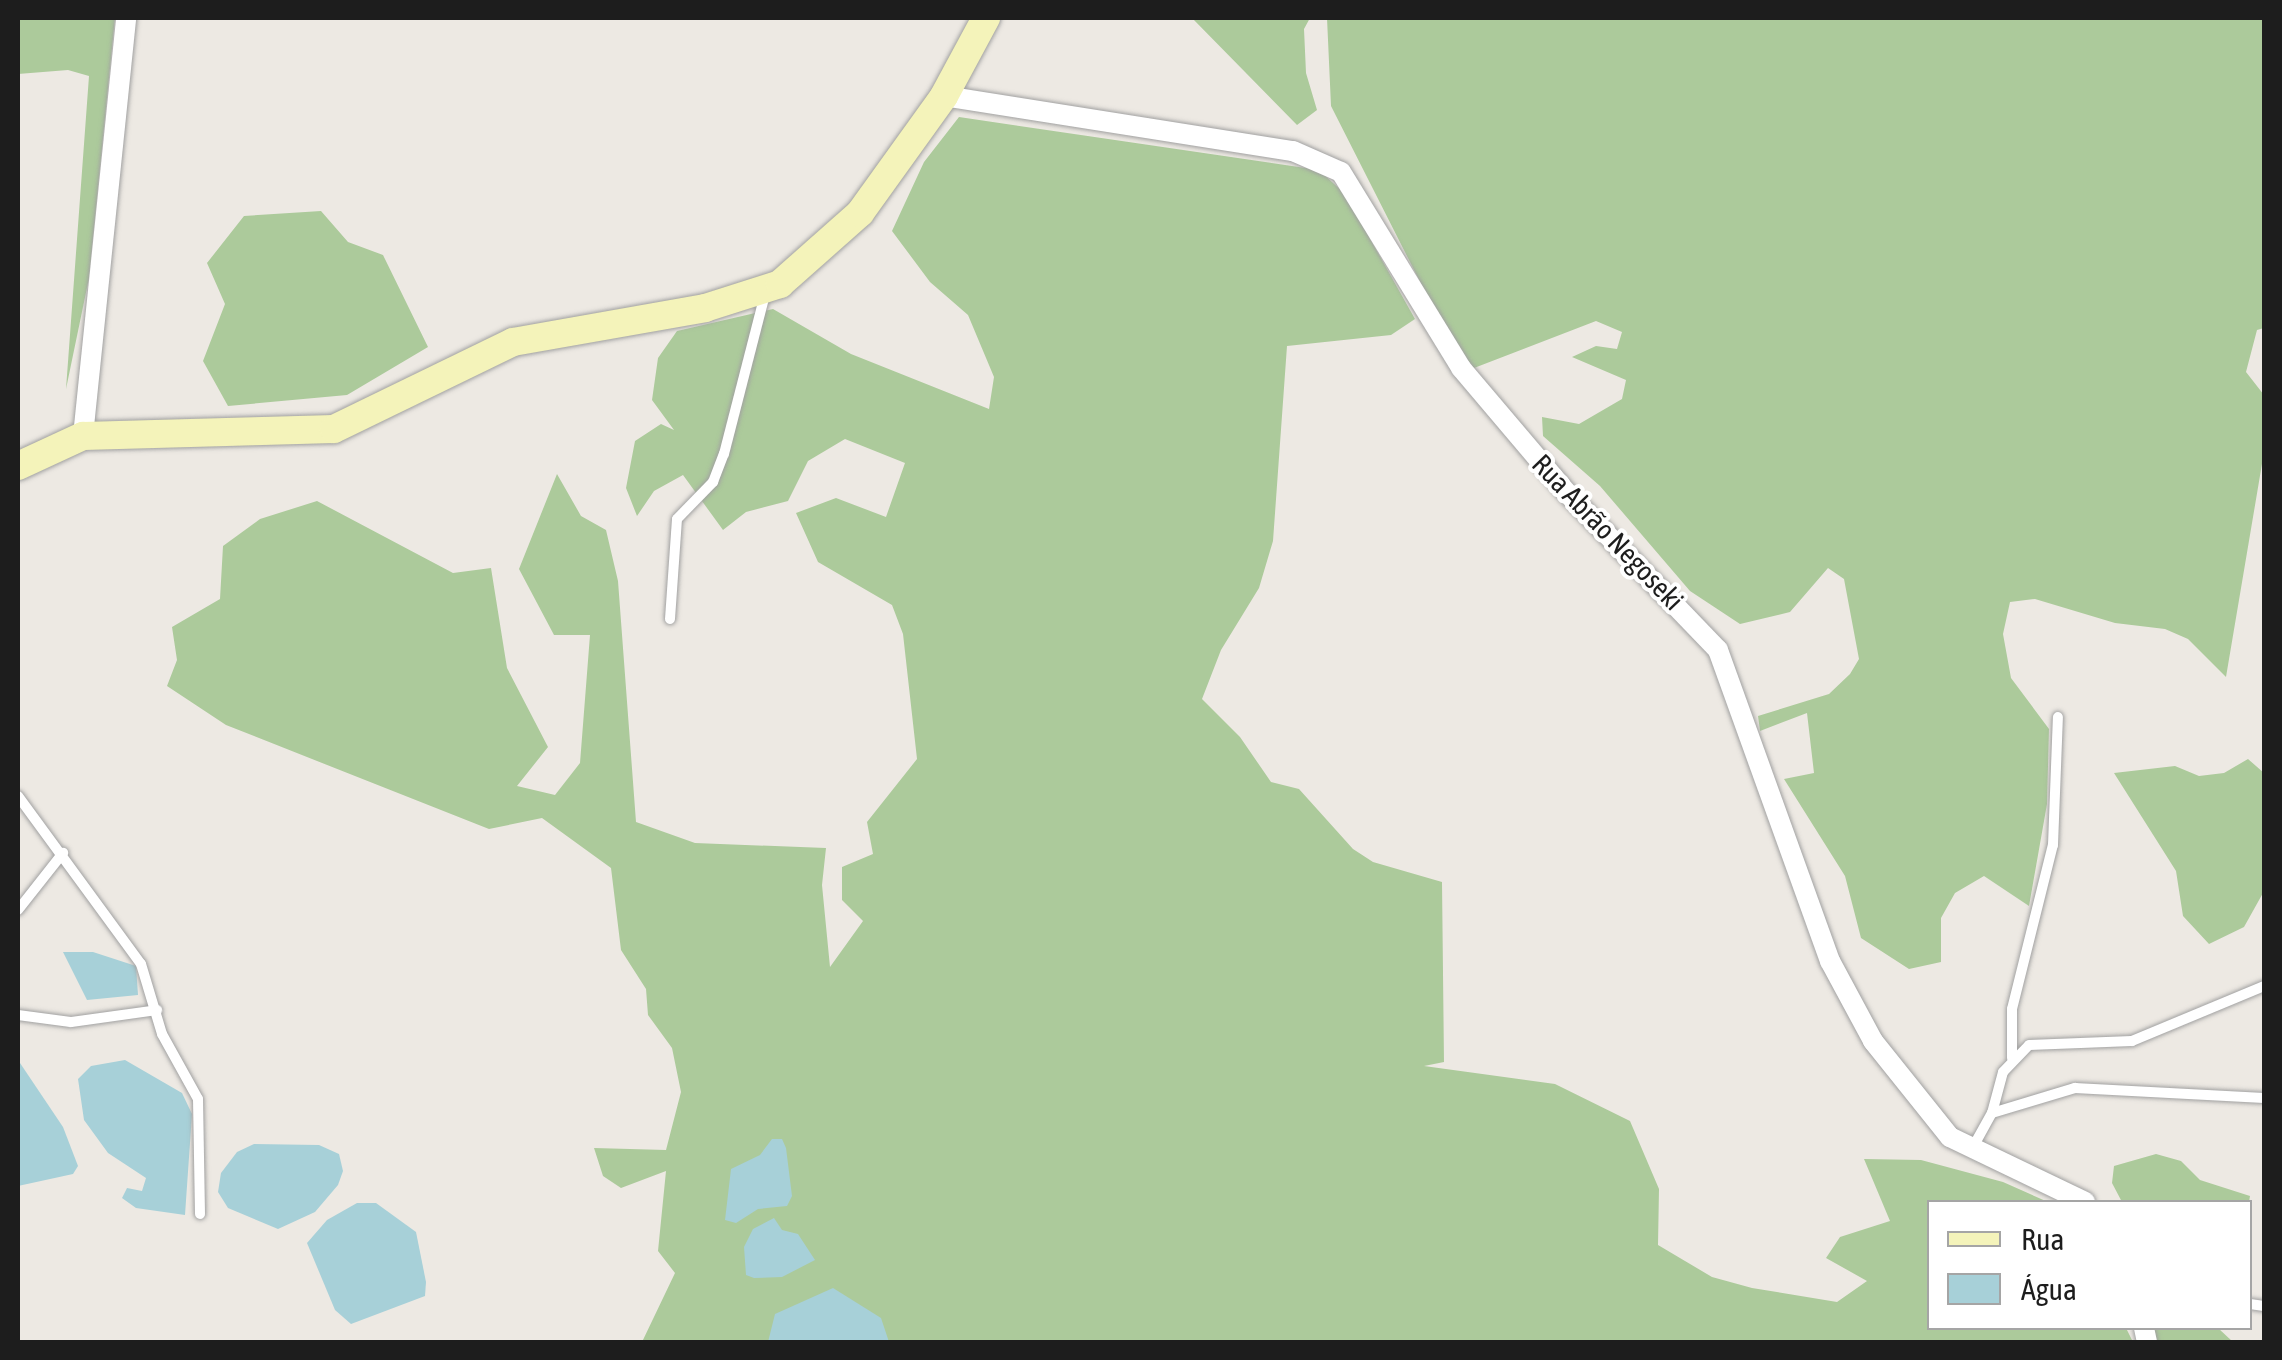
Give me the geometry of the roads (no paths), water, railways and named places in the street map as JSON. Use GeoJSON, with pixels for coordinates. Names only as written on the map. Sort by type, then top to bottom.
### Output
{"type":"FeatureCollection","features":[{"type":"Feature","properties":{"kind":"street"},"geometry":{"type":"LineString","coordinates":[[82,436],[126,18]]}},
{"type":"Feature","properties":{"kind":"street"},"geometry":{"type":"LineString","coordinates":[[18,466],[82,436],[334,429],[513,342],[704,308],[766,289],[833,243],[944,96],[986,18]]}},
{"type":"Feature","properties":{"kind":"street","name":"Rua Abrão Negoseki"},"geometry":{"type":"LineString","coordinates":[[944,96],[1293,151],[1341,172],[1462,368],[1568,494],[1718,650],[1849,1003],[1933,1122],[1970,1152],[2079,1200]]}},
{"type":"Feature","properties":{"kind":"lane"},"geometry":{"type":"LineString","coordinates":[[670,619],[677,519],[714,482],[766,289]]}},
{"type":"Feature","properties":{"kind":"lane"},"geometry":{"type":"LineString","coordinates":[[1970,1152],[1992,1113],[2012,1058],[2012,1009],[2054,844],[2058,716]]}},
{"type":"Feature","properties":{"kind":"lane"},"geometry":{"type":"LineString","coordinates":[[18,796],[142,964],[176,1065],[198,1099],[200,1214]]}},
{"type":"Feature","properties":{"kind":"lane"},"geometry":{"type":"LineString","coordinates":[[18,910],[63,853]]}},
{"type":"Feature","properties":{"kind":"lane"},"geometry":{"type":"LineString","coordinates":[[2012,1058],[2029,1045],[2051,1042],[2098,1048],[2132,1042],[2264,986]]}},
{"type":"Feature","properties":{"kind":"lane"},"geometry":{"type":"LineString","coordinates":[[18,1015],[71,1022],[156,1010]]}},
{"type":"Feature","properties":{"kind":"lane"},"geometry":{"type":"LineString","coordinates":[[1992,1113],[2075,1088],[2264,1098]]}},
{"type":"Feature","properties":{"kind":"water"},"geometry":{"type":"Polygon","coordinates":[[[63,952],[93,952],[136,966],[138,995],[87,1000],[63,952]]]}},
{"type":"Feature","properties":{"kind":"water"},"geometry":{"type":"Polygon","coordinates":[[[18,1060],[63,1127],[78,1166],[73,1174],[18,1186],[18,1060]]]}},
{"type":"Feature","properties":{"kind":"water"},"geometry":{"type":"Polygon","coordinates":[[[125,1060],[182,1093],[192,1114],[185,1215],[136,1208],[122,1198],[127,1188],[142,1191],[146,1178],[108,1153],[84,1120],[78,1079],[91,1066],[125,1060]]]}},
{"type":"Feature","properties":{"kind":"water"},"geometry":{"type":"Polygon","coordinates":[[[772,1139],[782,1139],[786,1148],[792,1196],[787,1206],[758,1209],[736,1223],[725,1220],[731,1169],[760,1155],[772,1139]]]}},
{"type":"Feature","properties":{"kind":"water"},"geometry":{"type":"Polygon","coordinates":[[[254,1144],[319,1145],[339,1154],[343,1171],[338,1185],[315,1212],[278,1229],[228,1208],[218,1192],[221,1173],[237,1152],[254,1144]]]}},
{"type":"Feature","properties":{"kind":"water"},"geometry":{"type":"Polygon","coordinates":[[[357,1203],[376,1203],[416,1232],[426,1282],[425,1296],[351,1324],[335,1310],[307,1243],[327,1220],[357,1203]]]}},
{"type":"Feature","properties":{"kind":"water"},"geometry":{"type":"Polygon","coordinates":[[[774,1218],[782,1230],[798,1234],[815,1260],[782,1277],[746,1275],[744,1247],[753,1229],[774,1218]]]}},
{"type":"Feature","properties":{"kind":"water"},"geometry":{"type":"Polygon","coordinates":[[[833,1288],[881,1318],[889,1342],[768,1342],[775,1314],[833,1288]]]}}]}
